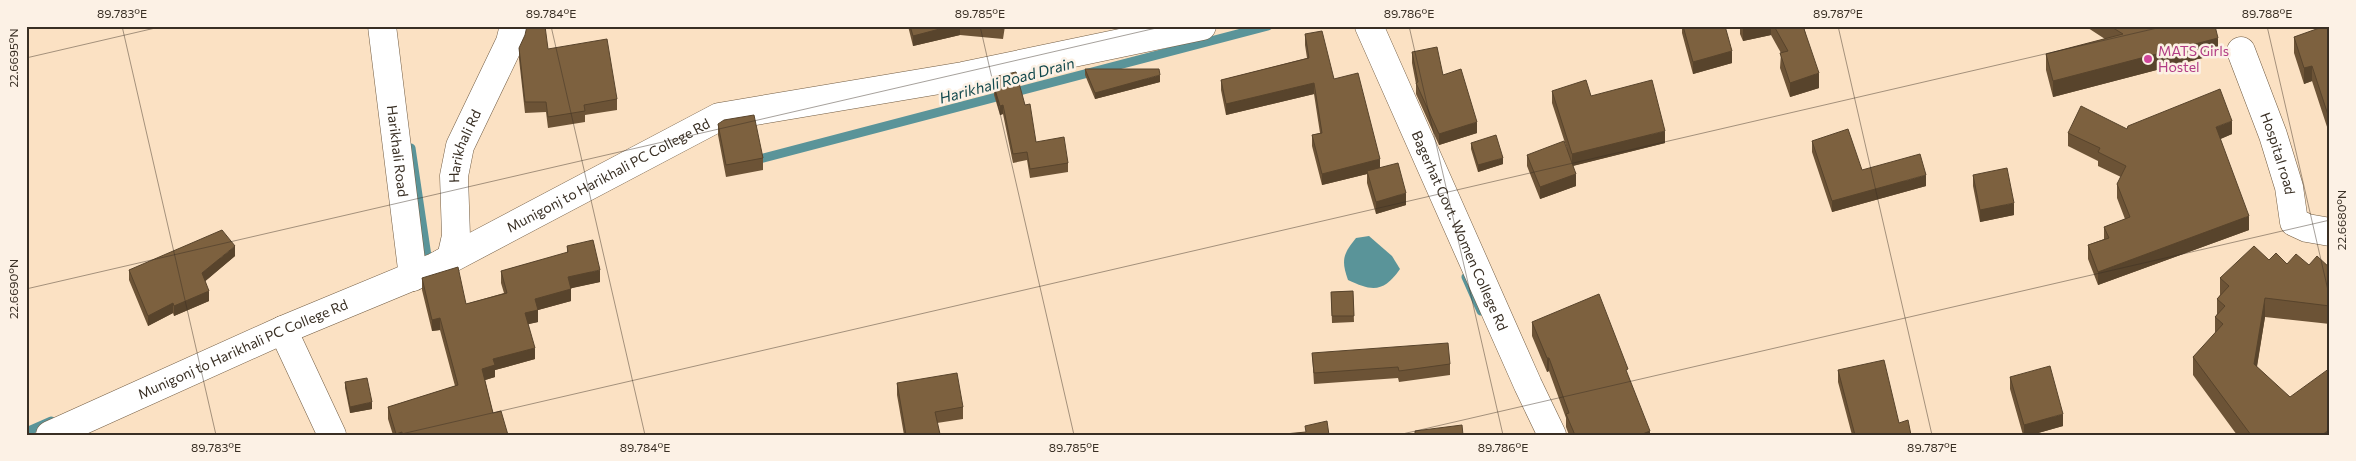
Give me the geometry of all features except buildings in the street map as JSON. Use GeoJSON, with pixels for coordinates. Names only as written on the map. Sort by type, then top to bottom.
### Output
{"type":"FeatureCollection","features":[{"type":"Feature","properties":{"kind":"street","name":"Harikhali Road"},"geometry":{"type":"LineString","coordinates":[[382,26],[424,272]]}},
{"type":"Feature","properties":{"kind":"street","name":"Harikhali Rd"},"geometry":{"type":"LineString","coordinates":[[424,272],[451,258],[456,236],[454,176],[460,146],[510,42],[514,26]]}},
{"type":"Feature","properties":{"kind":"street","name":"Munigonj to Harikhali PC College Rd"},"geometry":{"type":"LineString","coordinates":[[50,435],[283,330],[424,272],[719,117],[963,76],[1202,26]]}},
{"type":"Feature","properties":{"kind":"street","name":"Bagerhat Govt. Women College Rd"},"geometry":{"type":"LineString","coordinates":[[1369,26],[1552,435]]}},
{"type":"Feature","properties":{"kind":"street","name":"Hospital road"},"geometry":{"type":"LineString","coordinates":[[2241,51],[2289,187],[2294,222],[2307,228],[2330,232]]}},
{"type":"Feature","properties":{"kind":"street"},"geometry":{"type":"LineString","coordinates":[[283,330],[332,435]]}},
{"type":"Feature","properties":{"kind":"water"},"geometry":{"type":"Polygon","coordinates":[[[1369,236],[1392,256],[1400,269],[1389,282],[1377,288],[1364,287],[1348,280],[1344,267],[1344,258],[1348,248],[1356,238],[1369,236]]]}},
{"type":"Feature","properties":{"kind":"waterway","name":"Harikhali Road Drain"},"geometry":{"type":"LineString","coordinates":[[752,161],[1268,26]]}},
{"type":"Feature","properties":{"kind":"waterway"},"geometry":{"type":"LineString","coordinates":[[411,148],[428,263]]}},
{"type":"Feature","properties":{"kind":"waterway"},"geometry":{"type":"LineString","coordinates":[[1466,277],[1481,311]]}},
{"type":"Feature","properties":{"kind":"waterway"},"geometry":{"type":"LineString","coordinates":[[26,432],[51,421]]}},
{"type":"Feature","properties":{"kind":"place","name":"MATS Girls Hostel"},"geometry":{"type":"Point","coordinates":[2148,59]}}]}
